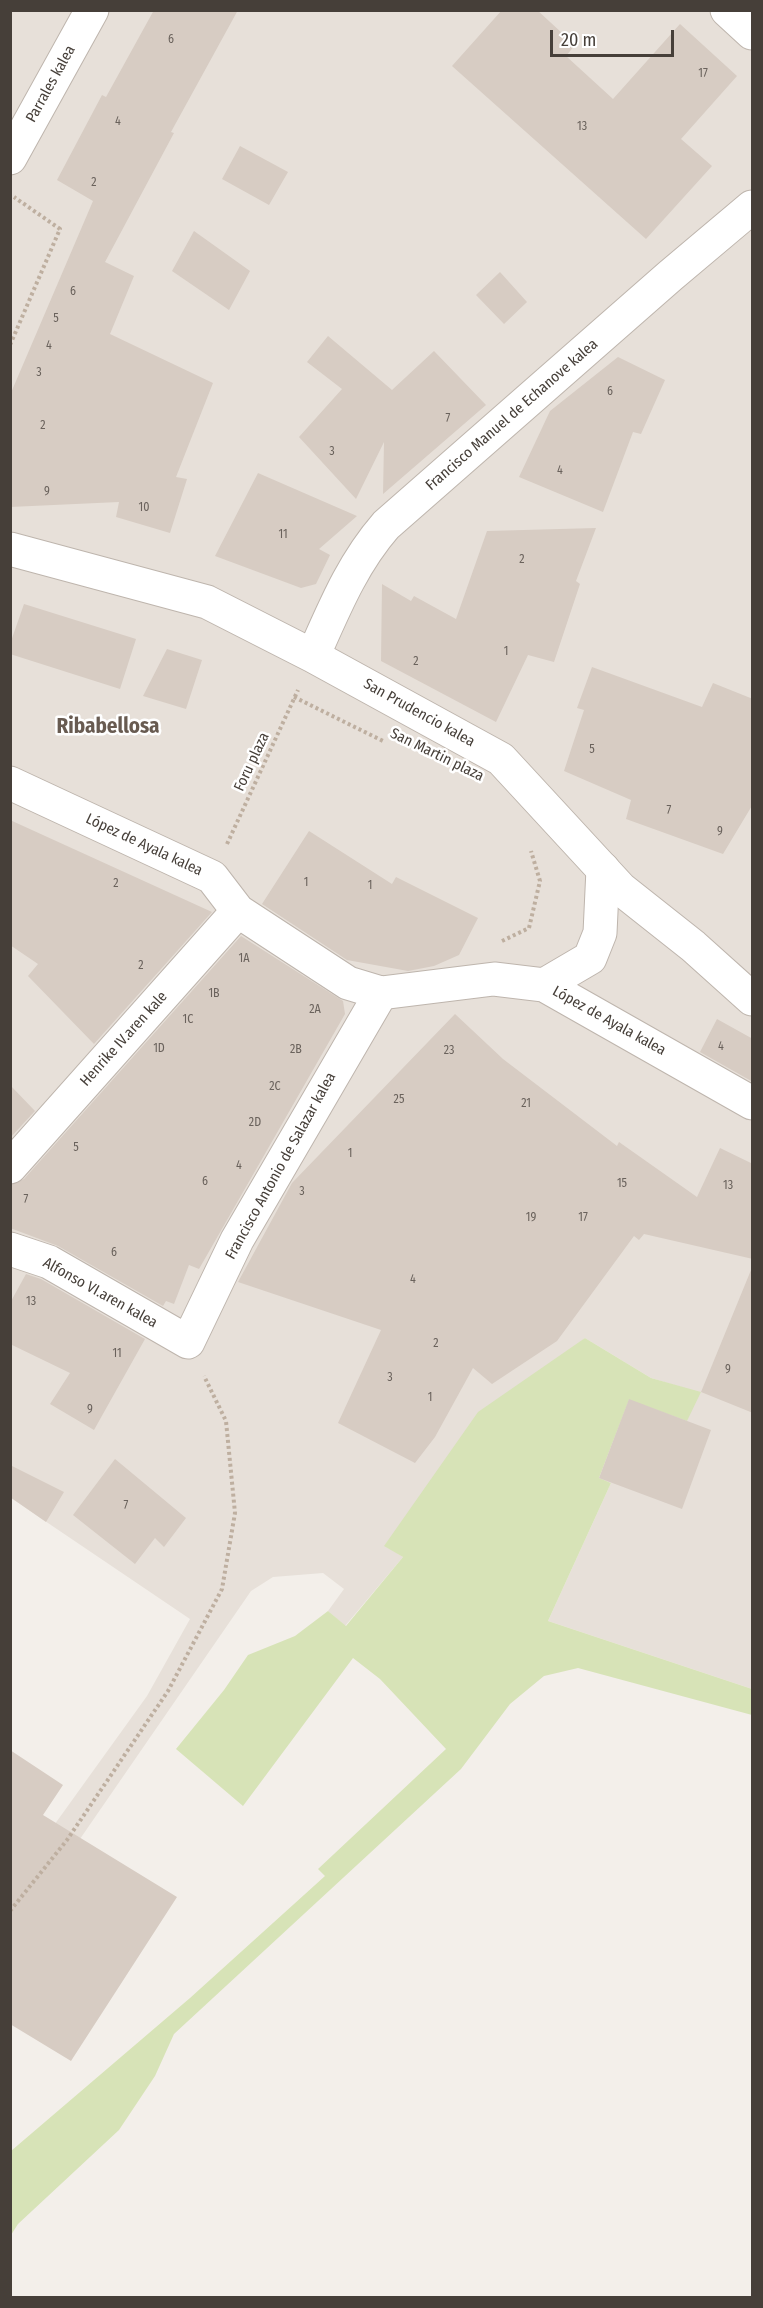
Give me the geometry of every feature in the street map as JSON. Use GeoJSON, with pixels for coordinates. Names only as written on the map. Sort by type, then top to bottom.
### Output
{"type":"FeatureCollection","features":[{"type":"Feature","properties":{"kind":"street","name":"Parrales kalea"},"geometry":{"type":"LineString","coordinates":[[10,159],[92,10]]}},
{"type":"Feature","properties":{"kind":"street"},"geometry":{"type":"LineString","coordinates":[[728,10],[753,33]]}},
{"type":"Feature","properties":{"kind":"street","name":"Francisco Manuel de Echanove kalea"},"geometry":{"type":"LineString","coordinates":[[313,656],[345,583],[365,549],[386,525],[670,276],[753,207]]}},
{"type":"Feature","properties":{"kind":"street","name":"San Prudencio kalea"},"geometry":{"type":"LineString","coordinates":[[10,549],[207,602],[313,656],[501,759],[621,889],[748,988]]}},
{"type":"Feature","properties":{"kind":"street","name":"López de Ayala kalea"},"geometry":{"type":"LineString","coordinates":[[10,783],[212,877],[238,911],[348,983],[381,993],[494,979],[544,985],[753,1103]]}},
{"type":"Feature","properties":{"kind":"street"},"geometry":{"type":"LineString","coordinates":[[544,985],[590,958],[600,933],[603,869]]}},
{"type":"Feature","properties":{"kind":"street","name":"Henrike IV.aren kale"},"geometry":{"type":"LineString","coordinates":[[10,1167],[238,911]]}},
{"type":"Feature","properties":{"kind":"street","name":"Francisco Antonio de Salazar kalea"},"geometry":{"type":"LineString","coordinates":[[188,1342],[237,1240],[381,993]]}},
{"type":"Feature","properties":{"kind":"street","name":"Alfonso VI.aren kalea"},"geometry":{"type":"LineString","coordinates":[[10,1249],[49,1262],[188,1342]]}},
{"type":"Feature","properties":{"kind":"path"},"geometry":{"type":"LineString","coordinates":[[10,195],[60,229],[10,345]]}},
{"type":"Feature","properties":{"kind":"path","name":"Foru plaza"},"geometry":{"type":"LineString","coordinates":[[212,877],[313,656]]}},
{"type":"Feature","properties":{"kind":"path","name":"San Martin plaza"},"geometry":{"type":"LineString","coordinates":[[294,698],[390,745]]}},
{"type":"Feature","properties":{"kind":"path"},"geometry":{"type":"LineString","coordinates":[[482,980],[481,951],[529,928],[540,881],[528,840]]}},
{"type":"Feature","properties":{"kind":"path"},"geometry":{"type":"LineString","coordinates":[[10,1911],[67,1840],[168,1690],[222,1589],[235,1513],[226,1421],[188,1342]]}},
{"type":"Feature","properties":{"kind":"shaded area"},"geometry":{"type":"Polygon","coordinates":[[[11,11],[752,11],[752,1689],[548,1621],[611,1483],[599,1479],[629,1399],[701,1393],[651,1378],[585,1338],[385,1545],[403,1557],[345,1626],[328,1611],[344,1589],[323,1573],[273,1577],[251,1591],[11,1939],[11,1885],[147,1696],[190,1619],[11,1498],[11,11]]]}},
{"type":"Feature","properties":{"kind":"green space"},"geometry":{"type":"Polygon","coordinates":[[[585,1338],[651,1378],[701,1392],[687,1421],[629,1400],[599,1478],[611,1483],[548,1621],[752,1689],[752,1715],[578,1668],[544,1676],[510,1704],[461,1769],[174,2034],[155,2076],[119,2130],[18,2224],[11,2235],[11,2151],[190,1998],[325,1876],[318,1869],[446,1749],[380,1679],[353,1658],[243,1806],[176,1749],[224,1690],[248,1655],[295,1636],[328,1611],[346,1626],[403,1557],[384,1546],[478,1412],[585,1338]]]}},
{"type":"Feature","properties":{"kind":"building"},"geometry":{"type":"Polygon","coordinates":[[[154,10],[238,10],[171,132],[174,133],[105,262],[134,276],[110,334],[213,383],[176,477],[187,479],[170,533],[116,517],[119,502],[10,507],[10,395],[93,201],[57,180],[102,95],[106,97],[154,10]]]}},
{"type":"Feature","properties":{"kind":"building"},"geometry":{"type":"Polygon","coordinates":[[[502,10],[537,10],[575,45],[566,56],[613,99],[680,24],[737,76],[681,139],[712,166],[646,239],[452,66],[502,10]]]}},
{"type":"Feature","properties":{"kind":"building"},"geometry":{"type":"Polygon","coordinates":[[[240,146],[288,172],[269,205],[222,179],[240,146]]]}},
{"type":"Feature","properties":{"kind":"building"},"geometry":{"type":"Polygon","coordinates":[[[194,231],[250,271],[229,310],[172,271],[194,231]]]}},
{"type":"Feature","properties":{"kind":"building"},"geometry":{"type":"Polygon","coordinates":[[[500,272],[527,302],[504,324],[476,295],[500,272]]]}},
{"type":"Feature","properties":{"kind":"building"},"geometry":{"type":"Polygon","coordinates":[[[328,336],[392,390],[434,351],[486,405],[383,494],[384,442],[356,499],[299,437],[342,389],[307,362],[328,336]]]}},
{"type":"Feature","properties":{"kind":"building"},"geometry":{"type":"Polygon","coordinates":[[[618,357],[665,380],[641,434],[633,432],[603,512],[519,477],[550,411],[618,357]]]}},
{"type":"Feature","properties":{"kind":"building"},"geometry":{"type":"Polygon","coordinates":[[[258,473],[357,516],[319,549],[330,555],[316,584],[301,588],[215,556],[258,473]]]}},
{"type":"Feature","properties":{"kind":"building"},"geometry":{"type":"Polygon","coordinates":[[[596,528],[576,581],[580,584],[554,662],[528,655],[496,722],[381,661],[382,584],[411,601],[414,596],[456,619],[487,531],[596,528]]]}},
{"type":"Feature","properties":{"kind":"building"},"geometry":{"type":"Polygon","coordinates":[[[24,604],[136,639],[120,689],[10,654],[10,644],[24,604]]]}},
{"type":"Feature","properties":{"kind":"building"},"geometry":{"type":"Polygon","coordinates":[[[167,649],[202,660],[186,709],[143,696],[167,649]]]}},
{"type":"Feature","properties":{"kind":"building"},"geometry":{"type":"Polygon","coordinates":[[[592,667],[702,707],[713,683],[753,699],[753,804],[723,854],[626,819],[631,800],[564,771],[584,710],[577,708],[592,667]]]}},
{"type":"Feature","properties":{"kind":"building"},"geometry":{"type":"Polygon","coordinates":[[[10,820],[212,912],[94,1044],[28,976],[38,964],[10,945],[10,820]]]}},
{"type":"Feature","properties":{"kind":"building"},"geometry":{"type":"Polygon","coordinates":[[[309,831],[392,884],[396,877],[478,918],[459,955],[434,966],[408,971],[347,960],[262,904],[309,831]]]}},
{"type":"Feature","properties":{"kind":"building"},"geometry":{"type":"Polygon","coordinates":[[[241,936],[343,1001],[345,1014],[199,1269],[189,1265],[174,1304],[166,1301],[163,1306],[58,1246],[10,1228],[10,1185],[24,1179],[241,936]]]}},
{"type":"Feature","properties":{"kind":"building"},"geometry":{"type":"Polygon","coordinates":[[[455,1014],[503,1059],[617,1146],[619,1142],[697,1197],[720,1148],[753,1164],[753,1259],[644,1234],[639,1240],[634,1236],[557,1341],[492,1384],[473,1368],[435,1437],[415,1463],[338,1423],[381,1330],[238,1282],[292,1183],[455,1014]]]}},
{"type":"Feature","properties":{"kind":"building"},"geometry":{"type":"Polygon","coordinates":[[[717,1019],[753,1039],[753,1082],[700,1052],[717,1019]]]}},
{"type":"Feature","properties":{"kind":"building"},"geometry":{"type":"Polygon","coordinates":[[[10,1085],[35,1111],[10,1138],[10,1085]]]}},
{"type":"Feature","properties":{"kind":"building"},"geometry":{"type":"Polygon","coordinates":[[[751,1270],[753,1270],[753,1413],[701,1392],[751,1270]]]}},
{"type":"Feature","properties":{"kind":"building"},"geometry":{"type":"Polygon","coordinates":[[[26,1274],[41,1279],[145,1339],[94,1430],[50,1404],[70,1373],[10,1344],[10,1303],[26,1274]]]}},
{"type":"Feature","properties":{"kind":"building"},"geometry":{"type":"Polygon","coordinates":[[[629,1399],[711,1430],[682,1509],[599,1478],[629,1399]]]}},
{"type":"Feature","properties":{"kind":"building"},"geometry":{"type":"Polygon","coordinates":[[[115,1459],[186,1518],[164,1547],[155,1538],[135,1564],[73,1515],[115,1459]]]}},
{"type":"Feature","properties":{"kind":"building"},"geometry":{"type":"Polygon","coordinates":[[[10,1465],[64,1492],[46,1522],[10,1497],[10,1465]]]}},
{"type":"Feature","properties":{"kind":"building"},"geometry":{"type":"Polygon","coordinates":[[[10,1750],[63,1785],[43,1815],[177,1897],[71,2061],[10,2024],[10,1750]]]}},
{"type":"Feature","properties":{"kind":"district","name":"Ribabellosa"},"geometry":{"type":"Point","coordinates":[108,727]}}]}
